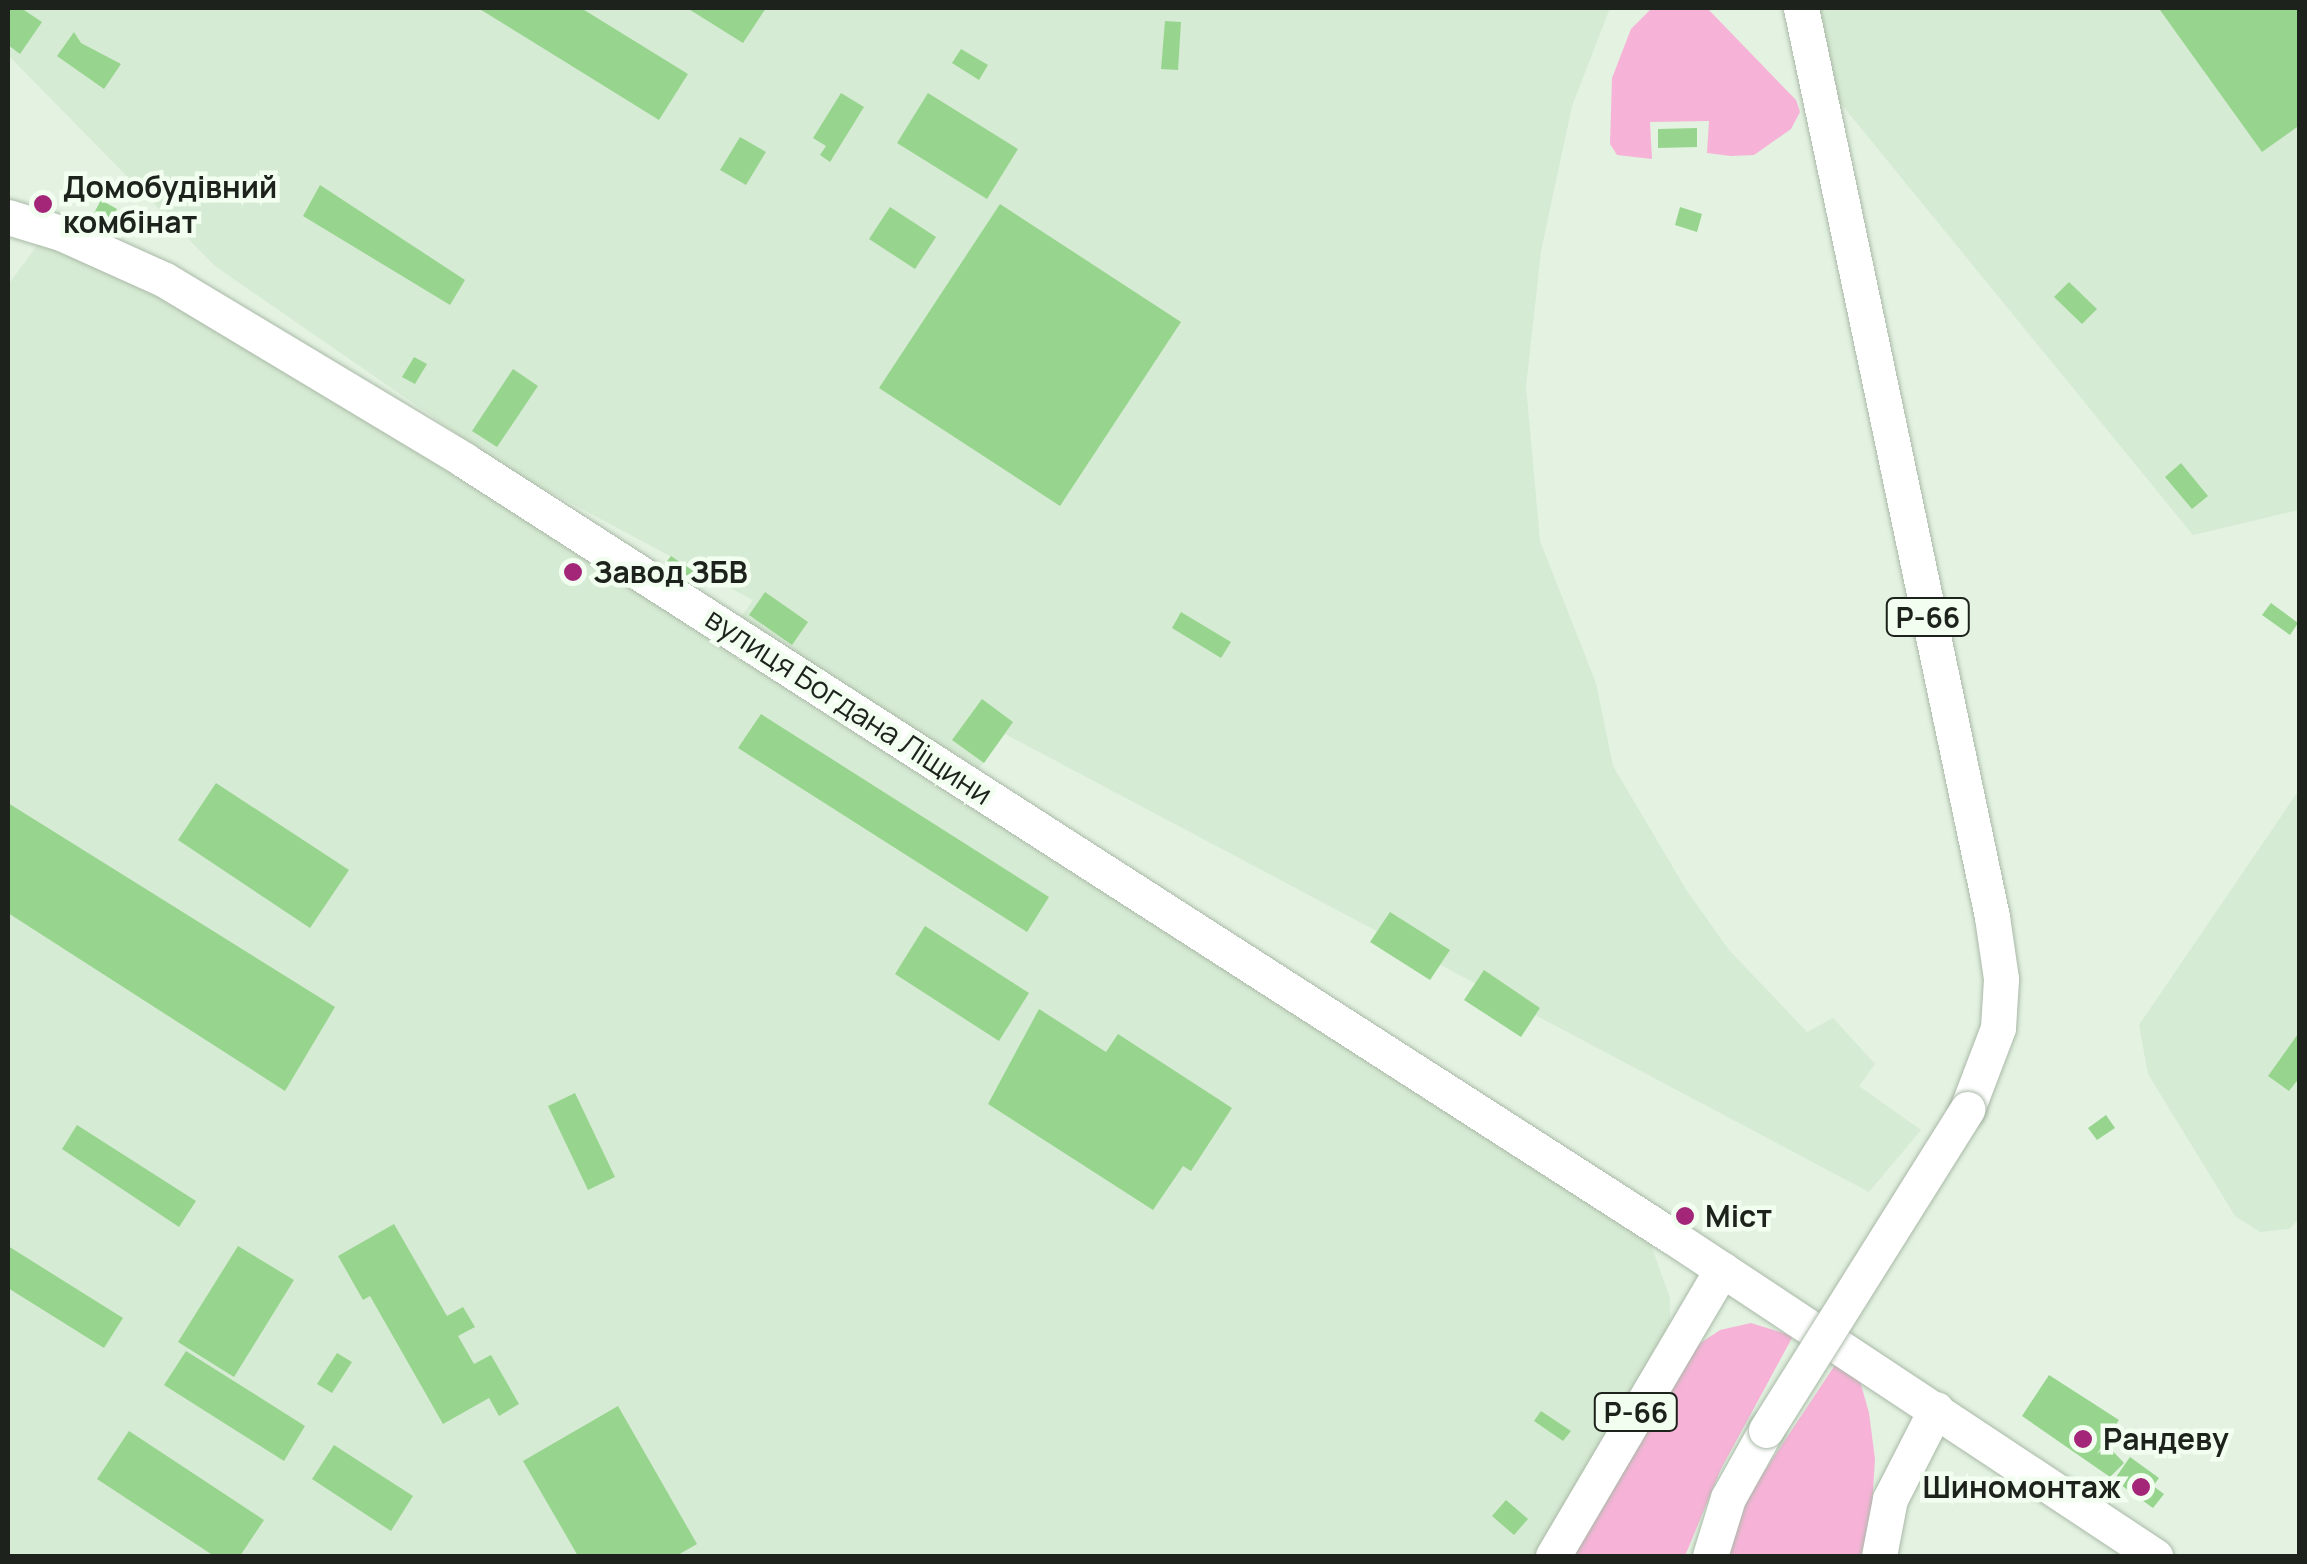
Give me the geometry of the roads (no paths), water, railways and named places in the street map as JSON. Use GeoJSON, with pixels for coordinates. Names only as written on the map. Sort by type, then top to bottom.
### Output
{"type":"FeatureCollection","features":[{"type":"Feature","properties":{"kind":"main road","name":"Р-66"},"geometry":{"type":"LineString","coordinates":[[1710,1556],[1728,1498],[1766,1430],[1967,1109],[1998,1028],[2001,979],[1992,917],[1801,8]]}},
{"type":"Feature","properties":{"kind":"main road","name":"вулиця Богдана Ліщини"},"geometry":{"type":"LineString","coordinates":[[8,217],[61,233],[165,280],[283,348],[1670,1235],[1936,1410]]}},
{"type":"Feature","properties":{"kind":"main road","name":"Р-66"},"geometry":{"type":"LineString","coordinates":[[1552,1556],[1722,1269]]}},
{"type":"Feature","properties":{"kind":"main road"},"geometry":{"type":"LineString","coordinates":[[1879,1556],[1890,1499],[1936,1410],[2155,1556]]}},
{"type":"Feature","properties":{"kind":"place","name":"Домобудівний комбінат"},"geometry":{"type":"Point","coordinates":[43,204]}},
{"type":"Feature","properties":{"kind":"place","name":"Завод ЗБВ"},"geometry":{"type":"Point","coordinates":[573,572]}},
{"type":"Feature","properties":{"kind":"place","name":"Міст"},"geometry":{"type":"Point","coordinates":[1685,1216]}},
{"type":"Feature","properties":{"kind":"place","name":"Рандеву"},"geometry":{"type":"Point","coordinates":[2083,1439]}},
{"type":"Feature","properties":{"kind":"place","name":"Шиномонтаж"},"geometry":{"type":"Point","coordinates":[2141,1487]}}]}
